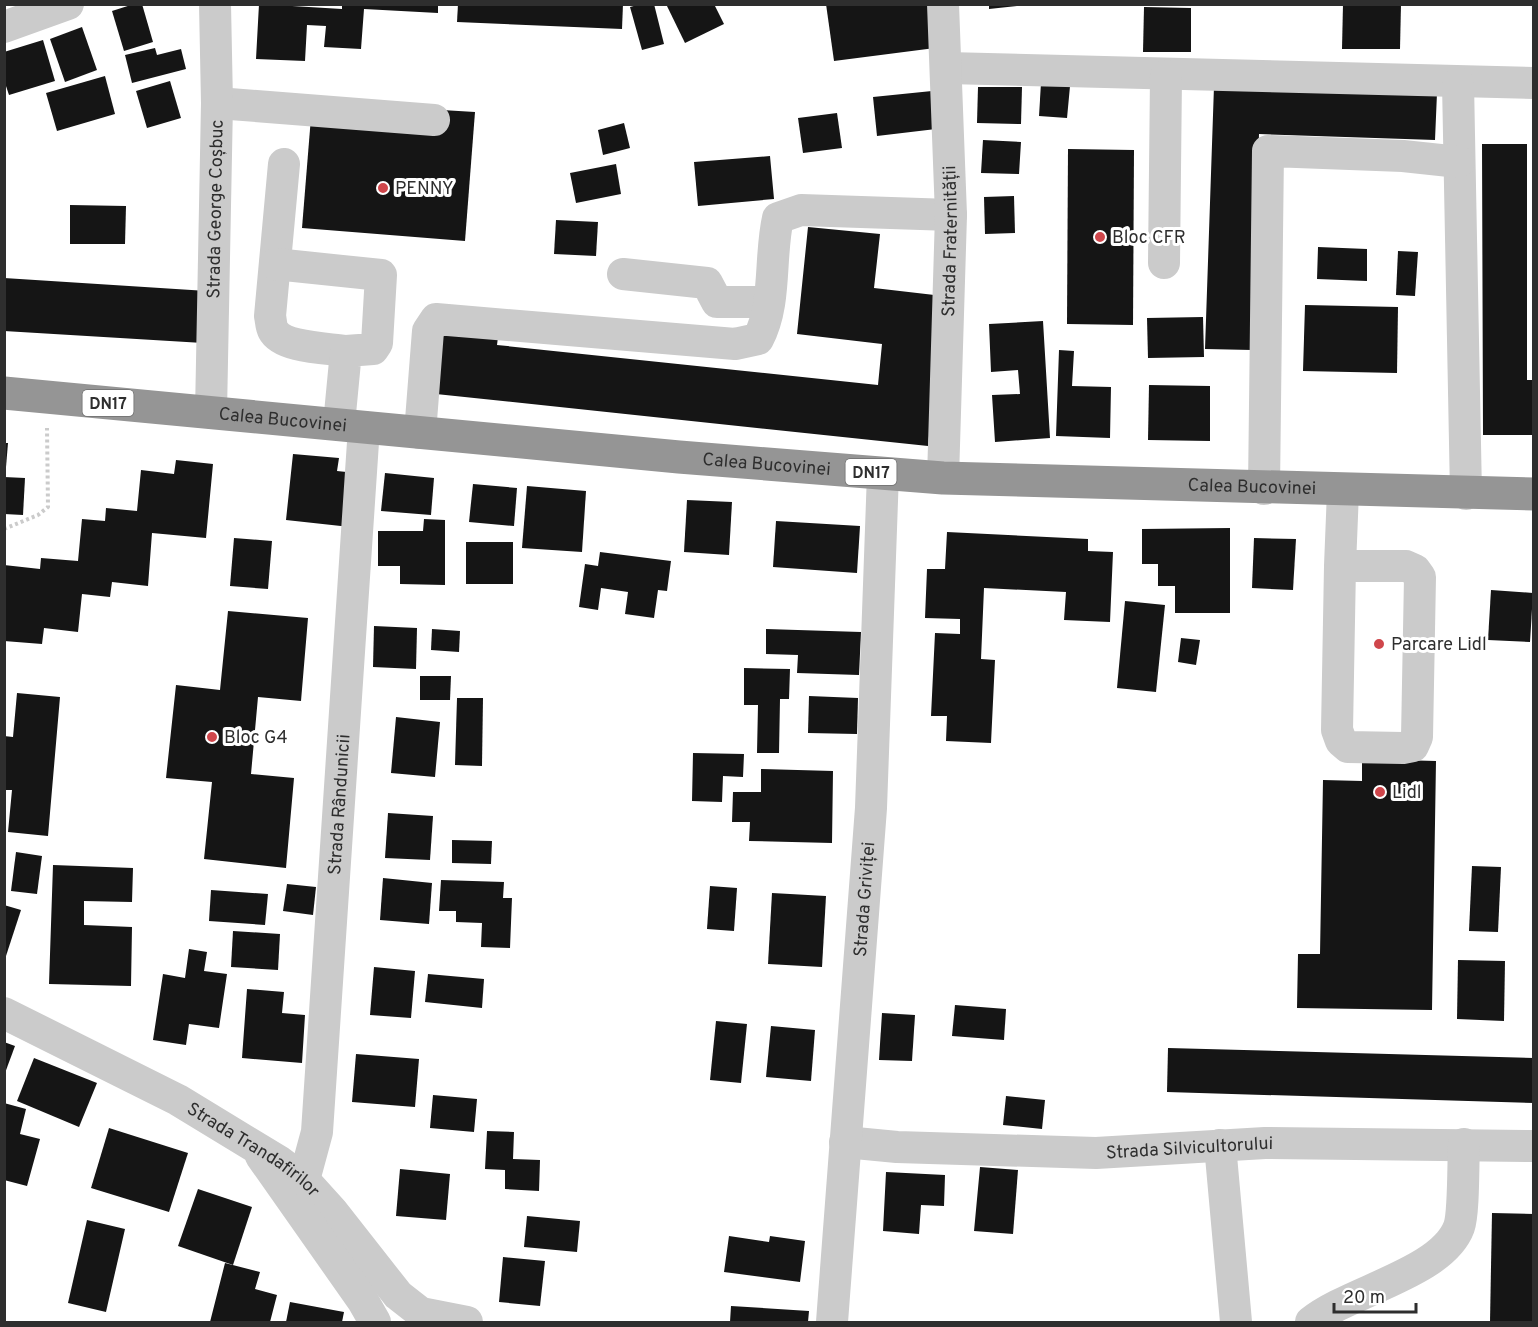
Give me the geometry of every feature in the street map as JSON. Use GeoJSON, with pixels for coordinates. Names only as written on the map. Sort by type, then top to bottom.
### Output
{"type":"FeatureCollection","features":[{"type":"Feature","properties":{"kind":"highway","name":"Calea Bucovinei"},"geometry":{"type":"LineString","coordinates":[[4,393],[420,433],[943,478],[1264,489],[1533,494]]}},
{"type":"Feature","properties":{"kind":"street"},"geometry":{"type":"LineString","coordinates":[[4,27],[68,4]]}},
{"type":"Feature","properties":{"kind":"street","name":"Strada George Coșbuc"},"geometry":{"type":"LineString","coordinates":[[211,413],[217,103],[215,4]]}},
{"type":"Feature","properties":{"kind":"street","name":"Strada Fraternității"},"geometry":{"type":"LineString","coordinates":[[943,4],[951,215],[943,478]]}},
{"type":"Feature","properties":{"kind":"street"},"geometry":{"type":"LineString","coordinates":[[947,68],[1166,76],[1533,83]]}},
{"type":"Feature","properties":{"kind":"street"},"geometry":{"type":"LineString","coordinates":[[1164,263],[1166,76]]}},
{"type":"Feature","properties":{"kind":"street"},"geometry":{"type":"LineString","coordinates":[[1458,83],[1466,494]]}},
{"type":"Feature","properties":{"kind":"street"},"geometry":{"type":"LineString","coordinates":[[217,103],[434,120]]}},
{"type":"Feature","properties":{"kind":"street"},"geometry":{"type":"LineString","coordinates":[[1264,489],[1268,151],[1403,156],[1459,162]]}},
{"type":"Feature","properties":{"kind":"street"},"geometry":{"type":"LineString","coordinates":[[275,264],[381,275],[377,343],[373,349],[364,352],[346,351],[295,344],[282,339],[273,331],[270,316],[284,164]]}},
{"type":"Feature","properties":{"kind":"street"},"geometry":{"type":"LineString","coordinates":[[420,433],[428,331],[436,319],[735,344],[758,339],[767,322],[773,241],[778,218],[801,210],[951,215]]}},
{"type":"Feature","properties":{"kind":"street"},"geometry":{"type":"LineString","coordinates":[[623,274],[707,283],[717,302],[768,302]]}},
{"type":"Feature","properties":{"kind":"street","name":"Strada Rândunicii"},"geometry":{"type":"LineString","coordinates":[[304,1180],[317,1132],[352,426],[346,351]]}},
{"type":"Feature","properties":{"kind":"street","name":"Strada Griviței"},"geometry":{"type":"LineString","coordinates":[[832,1323],[871,807],[883,473]]}},
{"type":"Feature","properties":{"kind":"street"},"geometry":{"type":"LineString","coordinates":[[1340,566],[1406,566],[1415,570],[1420,577],[1418,737],[1413,746],[1403,748],[1348,747],[1341,741],[1337,730],[1340,566],[1342,491]]}},
{"type":"Feature","properties":{"kind":"street","name":"Strada Trandafirilor"},"geometry":{"type":"LineString","coordinates":[[4,1013],[178,1100],[255,1145],[304,1180],[397,1309],[467,1323]]}},
{"type":"Feature","properties":{"kind":"street","name":"Strada Silvicultorului"},"geometry":{"type":"LineString","coordinates":[[845,1142],[897,1147],[1096,1153],[1266,1143],[1533,1146]]}},
{"type":"Feature","properties":{"kind":"street"},"geometry":{"type":"LineString","coordinates":[[1311,1323],[1320,1315],[1373,1287],[1417,1268],[1445,1248],[1459,1226],[1464,1144]]}},
{"type":"Feature","properties":{"kind":"street"},"geometry":{"type":"LineString","coordinates":[[255,1145],[271,1174],[363,1301],[375,1323]]}},
{"type":"Feature","properties":{"kind":"street"},"geometry":{"type":"LineString","coordinates":[[1220,1145],[1236,1323]]}},
{"type":"Feature","properties":{"kind":"path"},"geometry":{"type":"LineString","coordinates":[[4,529],[38,515],[48,507],[45,397]]}},
{"type":"Feature","properties":{"kind":"building"},"geometry":{"type":"Polygon","coordinates":[[[134,4],[142,4],[153,42],[124,51],[112,11],[134,4]]]}},
{"type":"Feature","properties":{"kind":"building"},"geometry":{"type":"Polygon","coordinates":[[[259,4],[342,9],[342,4],[438,4],[438,13],[364,9],[361,49],[324,47],[326,26],[307,25],[305,61],[256,59],[259,4]]]}},
{"type":"Feature","properties":{"kind":"building"},"geometry":{"type":"Polygon","coordinates":[[[458,4],[623,4],[622,29],[457,22],[458,4]]]}},
{"type":"Feature","properties":{"kind":"building"},"geometry":{"type":"Polygon","coordinates":[[[654,4],[664,44],[642,50],[630,7],[654,4]]]}},
{"type":"Feature","properties":{"kind":"building"},"geometry":{"type":"Polygon","coordinates":[[[666,4],[714,4],[724,24],[685,43],[666,4]]]}},
{"type":"Feature","properties":{"kind":"building"},"geometry":{"type":"Polygon","coordinates":[[[826,4],[929,4],[935,48],[834,61],[826,4]]]}},
{"type":"Feature","properties":{"kind":"building"},"geometry":{"type":"Polygon","coordinates":[[[989,4],[1017,4],[1017,6],[989,9],[989,4]]]}},
{"type":"Feature","properties":{"kind":"building"},"geometry":{"type":"Polygon","coordinates":[[[1343,4],[1401,4],[1400,49],[1342,49],[1343,4]]]}},
{"type":"Feature","properties":{"kind":"building"},"geometry":{"type":"Polygon","coordinates":[[[1144,7],[1191,8],[1191,52],[1143,52],[1144,7]]]}},
{"type":"Feature","properties":{"kind":"building"},"geometry":{"type":"Polygon","coordinates":[[[82,27],[97,70],[65,82],[50,39],[82,27]]]}},
{"type":"Feature","properties":{"kind":"building"},"geometry":{"type":"Polygon","coordinates":[[[43,40],[55,81],[9,95],[4,80],[4,52],[43,40]]]}},
{"type":"Feature","properties":{"kind":"building"},"geometry":{"type":"Polygon","coordinates":[[[155,48],[157,55],[181,49],[186,69],[132,83],[125,55],[155,48]]]}},
{"type":"Feature","properties":{"kind":"building"},"geometry":{"type":"Polygon","coordinates":[[[105,76],[115,114],[57,131],[46,93],[105,76]]]}},
{"type":"Feature","properties":{"kind":"building"},"geometry":{"type":"Polygon","coordinates":[[[170,81],[181,118],[147,128],[136,91],[170,81]]]}},
{"type":"Feature","properties":{"kind":"building"},"geometry":{"type":"Polygon","coordinates":[[[1041,83],[1070,86],[1067,118],[1039,116],[1041,83]]]}},
{"type":"Feature","properties":{"kind":"building"},"geometry":{"type":"Polygon","coordinates":[[[1214,86],[1437,93],[1435,140],[1259,134],[1252,350],[1205,349],[1214,86]]]}},
{"type":"Feature","properties":{"kind":"building"},"geometry":{"type":"Polygon","coordinates":[[[978,87],[1022,87],[1021,124],[977,123],[978,87]]]}},
{"type":"Feature","properties":{"kind":"building"},"geometry":{"type":"Polygon","coordinates":[[[932,91],[936,129],[877,136],[873,97],[932,91]]]}},
{"type":"Feature","properties":{"kind":"building"},"geometry":{"type":"Polygon","coordinates":[[[442,110],[475,112],[465,241],[302,228],[311,117],[442,110]]]}},
{"type":"Feature","properties":{"kind":"building"},"geometry":{"type":"Polygon","coordinates":[[[837,113],[842,148],[803,153],[798,118],[837,113]]]}},
{"type":"Feature","properties":{"kind":"building"},"geometry":{"type":"Polygon","coordinates":[[[624,123],[630,148],[603,155],[598,130],[624,123]]]}},
{"type":"Feature","properties":{"kind":"building"},"geometry":{"type":"Polygon","coordinates":[[[983,140],[1021,142],[1019,174],[981,173],[983,140]]]}},
{"type":"Feature","properties":{"kind":"building"},"geometry":{"type":"Polygon","coordinates":[[[1482,144],[1527,144],[1527,380],[1534,380],[1534,435],[1483,435],[1482,144]]]}},
{"type":"Feature","properties":{"kind":"building","name":"Bloc CFR"},"geometry":{"type":"Polygon","coordinates":[[[1068,149],[1134,150],[1133,325],[1067,324],[1068,149]]]}},
{"type":"Feature","properties":{"kind":"building"},"geometry":{"type":"Polygon","coordinates":[[[770,156],[774,199],[698,206],[694,162],[770,156]]]}},
{"type":"Feature","properties":{"kind":"building"},"geometry":{"type":"Polygon","coordinates":[[[616,164],[621,194],[576,203],[570,173],[616,164]]]}},
{"type":"Feature","properties":{"kind":"building"},"geometry":{"type":"Polygon","coordinates":[[[1014,196],[1015,233],[985,234],[984,197],[1014,196]]]}},
{"type":"Feature","properties":{"kind":"building"},"geometry":{"type":"Polygon","coordinates":[[[70,205],[126,206],[125,244],[70,244],[70,205]]]}},
{"type":"Feature","properties":{"kind":"building"},"geometry":{"type":"Polygon","coordinates":[[[556,220],[598,222],[596,256],[554,254],[556,220]]]}},
{"type":"Feature","properties":{"kind":"building"},"geometry":{"type":"Polygon","coordinates":[[[808,227],[880,234],[874,288],[943,296],[928,446],[436,394],[443,323],[499,329],[497,345],[878,385],[882,344],[797,334],[808,227]]]}},
{"type":"Feature","properties":{"kind":"building"},"geometry":{"type":"Polygon","coordinates":[[[1318,247],[1367,249],[1367,281],[1317,279],[1318,247]]]}},
{"type":"Feature","properties":{"kind":"building"},"geometry":{"type":"Polygon","coordinates":[[[1398,251],[1418,252],[1415,296],[1396,295],[1398,251]]]}},
{"type":"Feature","properties":{"kind":"building"},"geometry":{"type":"Polygon","coordinates":[[[4,278],[207,291],[203,343],[4,331],[4,278]]]}},
{"type":"Feature","properties":{"kind":"building"},"geometry":{"type":"Polygon","coordinates":[[[1305,305],[1398,307],[1397,373],[1303,371],[1305,305]]]}},
{"type":"Feature","properties":{"kind":"building"},"geometry":{"type":"Polygon","coordinates":[[[1203,317],[1204,357],[1148,358],[1147,318],[1203,317]]]}},
{"type":"Feature","properties":{"kind":"building"},"geometry":{"type":"Polygon","coordinates":[[[1043,321],[1050,438],[995,442],[992,395],[1020,394],[1018,370],[991,372],[989,324],[1043,321]]]}},
{"type":"Feature","properties":{"kind":"building"},"geometry":{"type":"Polygon","coordinates":[[[1059,350],[1074,351],[1072,386],[1111,387],[1110,438],[1056,436],[1059,350]]]}},
{"type":"Feature","properties":{"kind":"building"},"geometry":{"type":"Polygon","coordinates":[[[1149,385],[1210,386],[1210,441],[1148,440],[1149,385]]]}},
{"type":"Feature","properties":{"kind":"building"},"geometry":{"type":"Polygon","coordinates":[[[5,443],[8,443],[6,467],[5,467],[5,443]]]}},
{"type":"Feature","properties":{"kind":"building"},"geometry":{"type":"Polygon","coordinates":[[[293,454],[339,458],[337,471],[356,473],[350,527],[286,520],[293,454]]]}},
{"type":"Feature","properties":{"kind":"building"},"geometry":{"type":"Polygon","coordinates":[[[176,460],[213,464],[206,538],[152,533],[148,586],[112,582],[110,597],[82,594],[78,632],[44,628],[42,644],[4,641],[4,565],[40,569],[41,558],[78,561],[82,519],[105,521],[106,508],[137,511],[141,470],[174,474],[176,460]]]}},
{"type":"Feature","properties":{"kind":"building"},"geometry":{"type":"Polygon","coordinates":[[[385,473],[434,478],[431,515],[381,511],[385,473]]]}},
{"type":"Feature","properties":{"kind":"building"},"geometry":{"type":"Polygon","coordinates":[[[4,477],[25,478],[23,515],[4,514],[4,477]]]}},
{"type":"Feature","properties":{"kind":"building"},"geometry":{"type":"Polygon","coordinates":[[[473,484],[517,488],[514,526],[469,522],[473,484]]]}},
{"type":"Feature","properties":{"kind":"building"},"geometry":{"type":"Polygon","coordinates":[[[527,486],[586,491],[582,552],[522,548],[527,486]]]}},
{"type":"Feature","properties":{"kind":"building"},"geometry":{"type":"Polygon","coordinates":[[[687,500],[732,502],[729,555],[684,552],[687,500]]]}},
{"type":"Feature","properties":{"kind":"building"},"geometry":{"type":"Polygon","coordinates":[[[424,519],[445,520],[445,585],[400,584],[400,566],[378,566],[378,531],[423,531],[424,519]]]}},
{"type":"Feature","properties":{"kind":"building"},"geometry":{"type":"Polygon","coordinates":[[[776,521],[860,526],[857,573],[773,567],[776,521]]]}},
{"type":"Feature","properties":{"kind":"building"},"geometry":{"type":"Polygon","coordinates":[[[1230,528],[1230,613],[1175,613],[1175,586],[1158,586],[1158,564],[1142,564],[1142,529],[1230,528]]]}},
{"type":"Feature","properties":{"kind":"building"},"geometry":{"type":"Polygon","coordinates":[[[947,532],[1088,539],[1088,551],[1113,552],[1110,622],[1064,620],[1066,592],[984,588],[981,659],[995,660],[991,743],[946,741],[947,716],[931,716],[935,633],[960,634],[960,619],[925,618],[927,569],[945,569],[947,532]]]}},
{"type":"Feature","properties":{"kind":"building"},"geometry":{"type":"Polygon","coordinates":[[[234,538],[272,541],[268,589],[230,586],[234,538]]]}},
{"type":"Feature","properties":{"kind":"building"},"geometry":{"type":"Polygon","coordinates":[[[1254,538],[1296,539],[1293,590],[1252,588],[1254,538]]]}},
{"type":"Feature","properties":{"kind":"building"},"geometry":{"type":"Polygon","coordinates":[[[466,542],[513,542],[513,584],[466,584],[466,542]]]}},
{"type":"Feature","properties":{"kind":"building"},"geometry":{"type":"Polygon","coordinates":[[[600,552],[671,561],[667,591],[658,590],[654,618],[625,614],[628,592],[601,588],[598,610],[579,607],[585,564],[598,566],[600,552]]]}},
{"type":"Feature","properties":{"kind":"building"},"geometry":{"type":"Polygon","coordinates":[[[1491,590],[1533,593],[1530,642],[1488,640],[1491,590]]]}},
{"type":"Feature","properties":{"kind":"building"},"geometry":{"type":"Polygon","coordinates":[[[1125,601],[1165,605],[1156,692],[1117,688],[1125,601]]]}},
{"type":"Feature","properties":{"kind":"building","name":"Bloc G4"},"geometry":{"type":"Polygon","coordinates":[[[228,611],[308,618],[301,701],[258,697],[251,774],[294,778],[286,868],[204,859],[212,782],[166,778],[176,685],[220,690],[228,611]]]}},
{"type":"Feature","properties":{"kind":"building"},"geometry":{"type":"Polygon","coordinates":[[[374,626],[417,628],[416,669],[373,667],[374,626]]]}},
{"type":"Feature","properties":{"kind":"building"},"geometry":{"type":"Polygon","coordinates":[[[432,629],[460,631],[459,652],[431,650],[432,629]]]}},
{"type":"Feature","properties":{"kind":"building"},"geometry":{"type":"Polygon","coordinates":[[[766,629],[861,632],[859,675],[797,673],[798,655],[766,654],[766,629]]]}},
{"type":"Feature","properties":{"kind":"building"},"geometry":{"type":"Polygon","coordinates":[[[1181,638],[1200,640],[1196,665],[1178,662],[1181,638]]]}},
{"type":"Feature","properties":{"kind":"building"},"geometry":{"type":"Polygon","coordinates":[[[744,668],[790,669],[789,699],[780,699],[779,753],[757,753],[758,705],[744,705],[744,668]]]}},
{"type":"Feature","properties":{"kind":"building"},"geometry":{"type":"Polygon","coordinates":[[[420,676],[451,676],[450,700],[420,700],[420,676]]]}},
{"type":"Feature","properties":{"kind":"building"},"geometry":{"type":"Polygon","coordinates":[[[17,693],[60,697],[48,836],[8,832],[12,790],[4,790],[4,736],[13,737],[17,693]]]}},
{"type":"Feature","properties":{"kind":"building"},"geometry":{"type":"Polygon","coordinates":[[[809,696],[858,698],[857,734],[808,733],[809,696]]]}},
{"type":"Feature","properties":{"kind":"building"},"geometry":{"type":"Polygon","coordinates":[[[457,698],[483,698],[482,766],[455,765],[457,698]]]}},
{"type":"Feature","properties":{"kind":"building"},"geometry":{"type":"Polygon","coordinates":[[[396,717],[440,722],[435,777],[391,773],[396,717]]]}},
{"type":"Feature","properties":{"kind":"building"},"geometry":{"type":"Polygon","coordinates":[[[693,753],[744,754],[743,777],[723,776],[722,802],[692,801],[693,753]]]}},
{"type":"Feature","properties":{"kind":"building"},"geometry":{"type":"Polygon","coordinates":[[[1362,759],[1436,761],[1432,1010],[1297,1008],[1298,954],[1320,954],[1323,780],[1362,781],[1362,759]]]}},
{"type":"Feature","properties":{"kind":"building"},"geometry":{"type":"Polygon","coordinates":[[[761,769],[833,771],[832,843],[749,841],[750,822],[732,822],[733,792],[761,792],[761,769]]]}},
{"type":"Feature","properties":{"kind":"building"},"geometry":{"type":"Polygon","coordinates":[[[388,813],[433,816],[430,860],[385,858],[388,813]]]}},
{"type":"Feature","properties":{"kind":"building"},"geometry":{"type":"Polygon","coordinates":[[[452,840],[492,841],[491,864],[452,863],[452,840]]]}},
{"type":"Feature","properties":{"kind":"building"},"geometry":{"type":"Polygon","coordinates":[[[16,852],[42,856],[37,894],[11,891],[16,852]]]}},
{"type":"Feature","properties":{"kind":"building"},"geometry":{"type":"Polygon","coordinates":[[[53,865],[133,868],[132,902],[84,901],[84,925],[132,927],[131,986],[49,984],[53,865]]]}},
{"type":"Feature","properties":{"kind":"building"},"geometry":{"type":"Polygon","coordinates":[[[1472,866],[1501,867],[1498,932],[1469,931],[1472,866]]]}},
{"type":"Feature","properties":{"kind":"building"},"geometry":{"type":"Polygon","coordinates":[[[383,878],[432,883],[429,924],[380,920],[383,878]]]}},
{"type":"Feature","properties":{"kind":"building"},"geometry":{"type":"Polygon","coordinates":[[[441,880],[504,882],[503,898],[512,898],[510,948],[481,947],[482,923],[456,922],[456,911],[439,911],[441,880]]]}},
{"type":"Feature","properties":{"kind":"building"},"geometry":{"type":"Polygon","coordinates":[[[287,884],[316,887],[313,915],[283,911],[287,884]]]}},
{"type":"Feature","properties":{"kind":"building"},"geometry":{"type":"Polygon","coordinates":[[[710,886],[737,888],[734,931],[707,929],[710,886]]]}},
{"type":"Feature","properties":{"kind":"building"},"geometry":{"type":"Polygon","coordinates":[[[211,890],[268,894],[265,925],[209,921],[211,890]]]}},
{"type":"Feature","properties":{"kind":"building"},"geometry":{"type":"Polygon","coordinates":[[[772,893],[826,896],[822,967],[768,964],[772,893]]]}},
{"type":"Feature","properties":{"kind":"building"},"geometry":{"type":"Polygon","coordinates":[[[4,905],[21,910],[5,959],[4,959],[4,905]]]}},
{"type":"Feature","properties":{"kind":"building"},"geometry":{"type":"Polygon","coordinates":[[[233,931],[280,934],[278,970],[231,967],[233,931]]]}},
{"type":"Feature","properties":{"kind":"building"},"geometry":{"type":"Polygon","coordinates":[[[189,949],[207,952],[204,971],[227,974],[219,1028],[189,1024],[186,1045],[153,1040],[163,974],[185,978],[189,949]]]}},
{"type":"Feature","properties":{"kind":"building"},"geometry":{"type":"Polygon","coordinates":[[[1458,960],[1505,961],[1504,1021],[1457,1019],[1458,960]]]}},
{"type":"Feature","properties":{"kind":"building"},"geometry":{"type":"Polygon","coordinates":[[[374,967],[415,971],[411,1018],[370,1015],[374,967]]]}},
{"type":"Feature","properties":{"kind":"building"},"geometry":{"type":"Polygon","coordinates":[[[428,974],[484,979],[482,1008],[425,1002],[428,974]]]}},
{"type":"Feature","properties":{"kind":"building"},"geometry":{"type":"Polygon","coordinates":[[[247,989],[284,992],[282,1013],[305,1015],[302,1063],[242,1058],[247,989]]]}},
{"type":"Feature","properties":{"kind":"building"},"geometry":{"type":"Polygon","coordinates":[[[955,1005],[1006,1009],[1004,1040],[952,1036],[955,1005]]]}},
{"type":"Feature","properties":{"kind":"building"},"geometry":{"type":"Polygon","coordinates":[[[882,1013],[915,1015],[912,1061],[879,1060],[882,1013]]]}},
{"type":"Feature","properties":{"kind":"building"},"geometry":{"type":"Polygon","coordinates":[[[716,1021],[747,1024],[741,1083],[710,1080],[716,1021]]]}},
{"type":"Feature","properties":{"kind":"building"},"geometry":{"type":"Polygon","coordinates":[[[771,1026],[815,1030],[811,1081],[766,1077],[771,1026]]]}},
{"type":"Feature","properties":{"kind":"building"},"geometry":{"type":"Polygon","coordinates":[[[4,1042],[15,1046],[5,1073],[4,1073],[4,1042]]]}},
{"type":"Feature","properties":{"kind":"building"},"geometry":{"type":"Polygon","coordinates":[[[1168,1048],[1534,1058],[1534,1103],[1167,1092],[1168,1048]]]}},
{"type":"Feature","properties":{"kind":"building"},"geometry":{"type":"Polygon","coordinates":[[[356,1054],[419,1059],[415,1107],[352,1102],[356,1054]]]}},
{"type":"Feature","properties":{"kind":"building"},"geometry":{"type":"Polygon","coordinates":[[[34,1058],[97,1083],[79,1127],[17,1101],[34,1058]]]}},
{"type":"Feature","properties":{"kind":"building"},"geometry":{"type":"Polygon","coordinates":[[[433,1095],[477,1099],[474,1132],[430,1128],[433,1095]]]}},
{"type":"Feature","properties":{"kind":"building"},"geometry":{"type":"Polygon","coordinates":[[[1006,1096],[1045,1100],[1042,1129],[1003,1125],[1006,1096]]]}},
{"type":"Feature","properties":{"kind":"building"},"geometry":{"type":"Polygon","coordinates":[[[4,1103],[26,1109],[20,1134],[40,1139],[27,1186],[4,1180],[4,1103]]]}},
{"type":"Feature","properties":{"kind":"building"},"geometry":{"type":"Polygon","coordinates":[[[109,1128],[188,1153],[169,1212],[91,1188],[109,1128]]]}},
{"type":"Feature","properties":{"kind":"building"},"geometry":{"type":"Polygon","coordinates":[[[487,1131],[514,1132],[513,1159],[540,1160],[539,1191],[505,1189],[505,1170],[485,1169],[487,1131]]]}},
{"type":"Feature","properties":{"kind":"building"},"geometry":{"type":"Polygon","coordinates":[[[980,1167],[1018,1170],[1013,1234],[974,1231],[980,1167]]]}},
{"type":"Feature","properties":{"kind":"building"},"geometry":{"type":"Polygon","coordinates":[[[400,1169],[450,1174],[446,1220],[396,1216],[400,1169]]]}},
{"type":"Feature","properties":{"kind":"building"},"geometry":{"type":"Polygon","coordinates":[[[886,1172],[945,1175],[944,1206],[921,1205],[919,1234],[883,1231],[886,1172]]]}},
{"type":"Feature","properties":{"kind":"building"},"geometry":{"type":"Polygon","coordinates":[[[198,1189],[252,1207],[233,1265],[178,1246],[198,1189]]]}},
{"type":"Feature","properties":{"kind":"building"},"geometry":{"type":"Polygon","coordinates":[[[1492,1213],[1534,1214],[1534,1322],[1490,1322],[1492,1213]]]}},
{"type":"Feature","properties":{"kind":"building"},"geometry":{"type":"Polygon","coordinates":[[[527,1216],[580,1221],[577,1252],[524,1247],[527,1216]]]}},
{"type":"Feature","properties":{"kind":"building"},"geometry":{"type":"Polygon","coordinates":[[[87,1220],[125,1229],[106,1312],[68,1303],[87,1220]]]}},
{"type":"Feature","properties":{"kind":"building"},"geometry":{"type":"Polygon","coordinates":[[[729,1236],[769,1242],[770,1236],[805,1241],[800,1282],[724,1272],[729,1236]]]}},
{"type":"Feature","properties":{"kind":"building"},"geometry":{"type":"Polygon","coordinates":[[[503,1257],[545,1261],[540,1306],[499,1302],[503,1257]]]}},
{"type":"Feature","properties":{"kind":"building"},"geometry":{"type":"Polygon","coordinates":[[[225,1263],[260,1272],[255,1289],[277,1295],[270,1322],[210,1322],[225,1263]]]}},
{"type":"Feature","properties":{"kind":"building"},"geometry":{"type":"Polygon","coordinates":[[[290,1302],[344,1312],[342,1322],[286,1322],[290,1302]]]}},
{"type":"Feature","properties":{"kind":"building"},"geometry":{"type":"Polygon","coordinates":[[[731,1306],[809,1311],[808,1322],[730,1322],[731,1306]]]}},
{"type":"Feature","properties":{"kind":"place","name":"PENNY"},"geometry":{"type":"Point","coordinates":[383,188]}},
{"type":"Feature","properties":{"kind":"place","name":"Bloc CFR"},"geometry":{"type":"Point","coordinates":[1100,237]}},
{"type":"Feature","properties":{"kind":"place","name":"Parcare Lidl"},"geometry":{"type":"Point","coordinates":[1379,644]}},
{"type":"Feature","properties":{"kind":"place","name":"Bloc G4"},"geometry":{"type":"Point","coordinates":[212,737]}},
{"type":"Feature","properties":{"kind":"place","name":"Lidl"},"geometry":{"type":"Point","coordinates":[1380,792]}}]}
